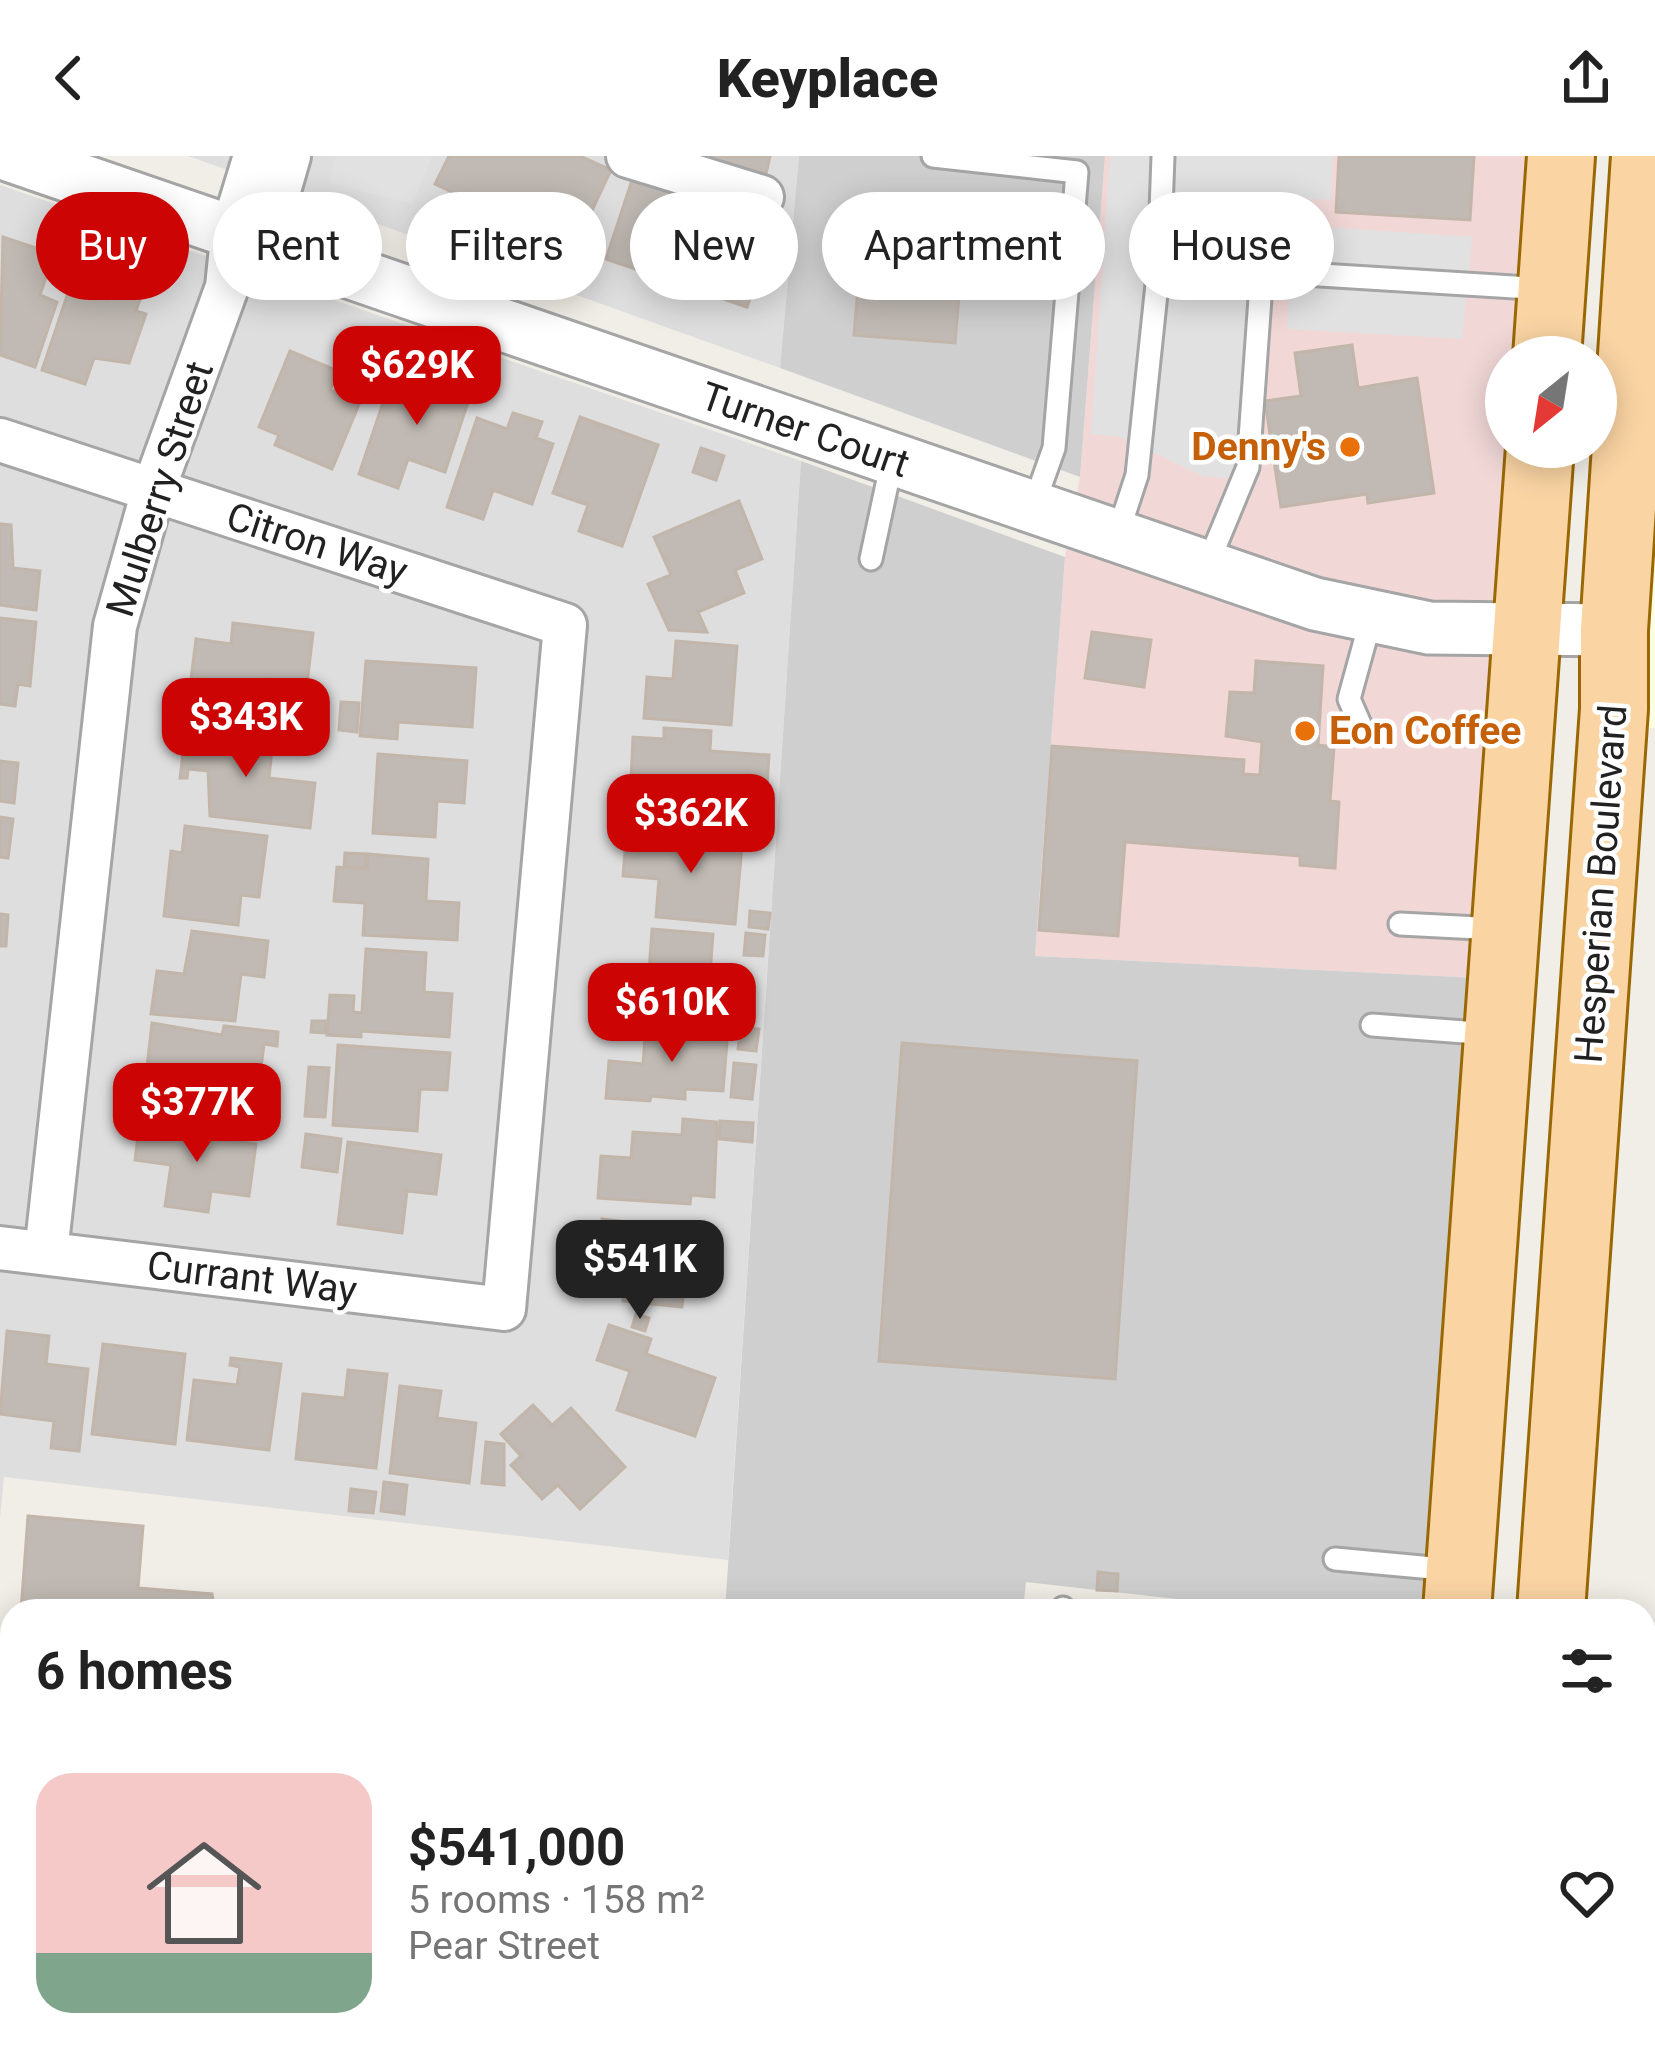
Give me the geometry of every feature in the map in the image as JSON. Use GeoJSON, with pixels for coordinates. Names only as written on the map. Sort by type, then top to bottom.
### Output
{"type":"FeatureCollection","features":[{"type":"Feature","properties":{"kind":"main road"},"geometry":{"type":"LineString","coordinates":[[1548,336],[1561,156]]}},
{"type":"Feature","properties":{"kind":"main road","name":"Hesperian Boulevard"},"geometry":{"type":"LineString","coordinates":[[1552,1599],[1614,709],[1624,630],[1646,156]]}},
{"type":"Feature","properties":{"kind":"main road"},"geometry":{"type":"LineString","coordinates":[[1459,1591],[1538,468]]}},
{"type":"Feature","properties":{"kind":"street","name":"Turner Court"},"geometry":{"type":"LineString","coordinates":[[11,156],[213,222]]}},
{"type":"Feature","properties":{"kind":"street"},"geometry":{"type":"LineString","coordinates":[[252,192],[255,156]]}},
{"type":"Feature","properties":{"kind":"street"},"geometry":{"type":"LineString","coordinates":[[271,192],[289,156]]}},
{"type":"Feature","properties":{"kind":"street"},"geometry":{"type":"LineString","coordinates":[[628,156],[747,192]]}},
{"type":"Feature","properties":{"kind":"street","name":"Turner Court"},"geometry":{"type":"LineString","coordinates":[[382,281],[892,461],[1371,619],[1429,628],[1624,630]]}},
{"type":"Feature","properties":{"kind":"street","name":"Mulberry Street"},"geometry":{"type":"LineString","coordinates":[[46,1253],[115,626],[153,491],[222,300]]}},
{"type":"Feature","properties":{"kind":"street","name":"Citron Way"},"geometry":{"type":"LineString","coordinates":[[0,440],[566,625],[504,1309]]}},
{"type":"Feature","properties":{"kind":"street","name":"Currant Way"},"geometry":{"type":"LineString","coordinates":[[0,1248],[504,1309]]}},
{"type":"Feature","properties":{"kind":"lane"},"geometry":{"type":"LineString","coordinates":[[933,156],[1077,172],[1054,448],[1033,507]]}},
{"type":"Feature","properties":{"kind":"lane"},"geometry":{"type":"LineString","coordinates":[[1162,192],[1163,156]]}},
{"type":"Feature","properties":{"kind":"lane"},"geometry":{"type":"LineString","coordinates":[[1334,276],[1551,290]]}},
{"type":"Feature","properties":{"kind":"lane"},"geometry":{"type":"LineString","coordinates":[[1117,536],[1137,475],[1155,300]]}},
{"type":"Feature","properties":{"kind":"lane"},"geometry":{"type":"LineString","coordinates":[[1207,566],[1248,467],[1260,300]]}},
{"type":"Feature","properties":{"kind":"lane"},"geometry":{"type":"LineString","coordinates":[[871,559],[892,461]]}},
{"type":"Feature","properties":{"kind":"lane"},"geometry":{"type":"LineString","coordinates":[[1363,731],[1349,699],[1371,619]]}},
{"type":"Feature","properties":{"kind":"lane"},"geometry":{"type":"LineString","coordinates":[[1400,924],[1505,929]]}},
{"type":"Feature","properties":{"kind":"lane"},"geometry":{"type":"LineString","coordinates":[[1372,1025],[1497,1034]]}},
{"type":"Feature","properties":{"kind":"lane"},"geometry":{"type":"LineString","coordinates":[[1335,1558],[1459,1591]]}},
{"type":"Feature","properties":{"kind":"shaded area"},"geometry":{"type":"Polygon","coordinates":[[[188,156],[799,156],[796,192],[630,192],[630,300],[786,300],[780,368],[590,300],[606,300],[606,192],[406,192],[406,234],[382,225],[382,192],[289,192],[188,156]]]}},
{"type":"Feature","properties":{"kind":"shaded area"},"geometry":{"type":"Polygon","coordinates":[[[336,156],[432,156],[418,192],[406,192],[406,202],[382,196],[382,192],[329,183],[336,156]]]}},
{"type":"Feature","properties":{"kind":"shaded area"},"geometry":{"type":"Polygon","coordinates":[[[799,156],[1105,156],[1102,192],[822,192],[822,300],[1094,300],[1080,477],[780,368],[786,300],[798,300],[799,156]]]}},
{"type":"Feature","properties":{"kind":"shaded area"},"geometry":{"type":"Polygon","coordinates":[[[1105,156],[1534,156],[1522,336],[1485,336],[1485,468],[1513,468],[1477,978],[1035,956],[1065,557],[1080,477],[1094,300],[1105,300],[1105,156]]]}},
{"type":"Feature","properties":{"kind":"shaded area"},"geometry":{"type":"Polygon","coordinates":[[[1110,156],[1333,156],[1331,192],[1129,192],[1129,300],[1274,300],[1256,481],[1202,476],[1121,437],[1091,434],[1100,300],[1105,300],[1110,156]]]}},
{"type":"Feature","properties":{"kind":"shaded area"},"geometry":{"type":"Polygon","coordinates":[[[0,185],[36,197],[36,300],[189,300],[189,250],[213,258],[213,300],[334,300],[801,461],[728,1560],[4,1477],[0,1518],[0,185]]]}},
{"type":"Feature","properties":{"kind":"shaded area"},"geometry":{"type":"Polygon","coordinates":[[[1334,228],[1472,237],[1462,339],[1287,329],[1289,300],[1334,300],[1334,228]]]}},
{"type":"Feature","properties":{"kind":"shaded area"},"geometry":{"type":"Polygon","coordinates":[[[801,461],[1065,557],[1035,956],[1477,978],[1434,1599],[1176,1599],[1026,1582],[1024,1599],[726,1599],[801,461]]]}},
{"type":"Feature","properties":{"kind":"shaded area"},"geometry":{"type":"Polygon","coordinates":[[[1655,481],[1655,728],[1643,728],[1649,573],[1655,481]]]}},
{"type":"Feature","properties":{"kind":"building"},"geometry":{"type":"Polygon","coordinates":[[[449,156],[580,156],[611,170],[601,192],[452,192],[435,184],[449,156]]]}},
{"type":"Feature","properties":{"kind":"building"},"geometry":{"type":"Polygon","coordinates":[[[697,156],[770,156],[766,174],[697,156]]]}},
{"type":"Feature","properties":{"kind":"building"},"geometry":{"type":"Polygon","coordinates":[[[1339,156],[1474,156],[1470,220],[1336,212],[1339,156]]]}},
{"type":"Feature","properties":{"kind":"building"},"geometry":{"type":"Polygon","coordinates":[[[633,177],[677,192],[630,192],[630,267],[606,259],[633,177]]]}},
{"type":"Feature","properties":{"kind":"building"},"geometry":{"type":"Polygon","coordinates":[[[3,237],[36,248],[36,300],[57,302],[35,367],[0,355],[3,237]]]}},
{"type":"Feature","properties":{"kind":"building"},"geometry":{"type":"Polygon","coordinates":[[[66,300],[140,300],[136,311],[146,314],[129,363],[94,358],[85,384],[42,370],[66,300]]]}},
{"type":"Feature","properties":{"kind":"building"},"geometry":{"type":"Polygon","coordinates":[[[857,300],[959,300],[955,343],[854,335],[857,300]]]}},
{"type":"Feature","properties":{"kind":"building","name":"Denny's"},"geometry":{"type":"Polygon","coordinates":[[[1352,345],[1358,388],[1417,378],[1434,493],[1368,503],[1367,494],[1281,507],[1265,401],[1301,396],[1295,353],[1352,345]]]}},
{"type":"Feature","properties":{"kind":"building"},"geometry":{"type":"Polygon","coordinates":[[[290,351],[338,371],[330,390],[360,402],[332,469],[275,445],[279,435],[259,427],[290,351]]]}},
{"type":"Feature","properties":{"kind":"building"},"geometry":{"type":"Polygon","coordinates":[[[421,366],[474,384],[445,472],[408,459],[398,488],[359,474],[388,388],[424,400],[429,386],[416,381],[421,366]]]}},
{"type":"Feature","properties":{"kind":"building"},"geometry":{"type":"Polygon","coordinates":[[[513,413],[542,422],[536,438],[553,444],[532,504],[493,490],[483,519],[447,507],[477,418],[507,429],[513,413]]]}},
{"type":"Feature","properties":{"kind":"building"},"geometry":{"type":"Polygon","coordinates":[[[580,417],[658,445],[622,546],[579,531],[588,505],[553,493],[580,417]]]}},
{"type":"Feature","properties":{"kind":"building"},"geometry":{"type":"Polygon","coordinates":[[[701,448],[724,456],[716,480],[693,472],[701,448]]]}},
{"type":"Feature","properties":{"kind":"building"},"geometry":{"type":"Polygon","coordinates":[[[739,501],[762,559],[735,570],[744,593],[698,612],[707,632],[669,630],[648,584],[671,575],[654,537],[739,501]]]}},
{"type":"Feature","properties":{"kind":"building"},"geometry":{"type":"Polygon","coordinates":[[[0,524],[11,525],[13,568],[40,571],[36,610],[0,605],[0,524]]]}},
{"type":"Feature","properties":{"kind":"building"},"geometry":{"type":"Polygon","coordinates":[[[0,618],[36,622],[30,686],[18,684],[15,706],[0,704],[0,618]]]}},
{"type":"Feature","properties":{"kind":"building"},"geometry":{"type":"Polygon","coordinates":[[[233,623],[313,633],[307,684],[267,679],[263,715],[204,708],[207,681],[191,679],[196,639],[231,644],[233,623]]]}},
{"type":"Feature","properties":{"kind":"building"},"geometry":{"type":"Polygon","coordinates":[[[1092,632],[1151,640],[1144,687],[1085,678],[1092,632]]]}},
{"type":"Feature","properties":{"kind":"building"},"geometry":{"type":"Polygon","coordinates":[[[676,641],[737,646],[731,725],[644,718],[647,677],[673,679],[676,641]]]}},
{"type":"Feature","properties":{"kind":"building"},"geometry":{"type":"Polygon","coordinates":[[[366,661],[476,668],[472,727],[398,722],[397,739],[360,736],[366,661]]]}},
{"type":"Feature","properties":{"kind":"building"},"geometry":{"type":"Polygon","coordinates":[[[1256,661],[1323,666],[1318,745],[1334,747],[1330,801],[1339,802],[1335,868],[1300,865],[1300,856],[1125,842],[1118,936],[1039,930],[1052,746],[1244,760],[1243,774],[1260,775],[1262,742],[1226,736],[1230,692],[1254,693],[1256,661]]]}},
{"type":"Feature","properties":{"kind":"building"},"geometry":{"type":"Polygon","coordinates":[[[341,702],[359,703],[357,732],[339,730],[341,702]]]}},
{"type":"Feature","properties":{"kind":"building"},"geometry":{"type":"Polygon","coordinates":[[[303,715],[328,718],[326,735],[301,732],[303,715]]]}},
{"type":"Feature","properties":{"kind":"building"},"geometry":{"type":"Polygon","coordinates":[[[664,728],[711,731],[710,751],[769,755],[765,816],[681,811],[680,822],[659,821],[661,782],[631,780],[633,737],[664,739],[664,728]]]}},
{"type":"Feature","properties":{"kind":"building"},"geometry":{"type":"Polygon","coordinates":[[[186,729],[273,740],[269,778],[315,783],[310,828],[210,816],[208,771],[188,769],[187,778],[180,778],[186,729]]]}},
{"type":"Feature","properties":{"kind":"building"},"geometry":{"type":"Polygon","coordinates":[[[378,754],[467,761],[464,803],[437,801],[435,837],[373,833],[378,754]]]}},
{"type":"Feature","properties":{"kind":"building"},"geometry":{"type":"Polygon","coordinates":[[[0,761],[18,763],[14,803],[0,801],[0,761]]]}},
{"type":"Feature","properties":{"kind":"building"},"geometry":{"type":"Polygon","coordinates":[[[0,817],[13,819],[8,858],[0,857],[0,817]]]}},
{"type":"Feature","properties":{"kind":"building"},"geometry":{"type":"Polygon","coordinates":[[[185,826],[267,836],[259,897],[241,895],[238,925],[164,916],[171,851],[182,853],[185,826]]]}},
{"type":"Feature","properties":{"kind":"building"},"geometry":{"type":"Polygon","coordinates":[[[708,832],[743,835],[735,924],[656,917],[659,879],[623,876],[626,839],[707,842],[708,832]]]}},
{"type":"Feature","properties":{"kind":"building"},"geometry":{"type":"Polygon","coordinates":[[[345,853],[366,854],[365,868],[344,867],[345,853]]]}},
{"type":"Feature","properties":{"kind":"building"},"geometry":{"type":"Polygon","coordinates":[[[368,854],[428,859],[426,901],[459,903],[457,940],[363,935],[365,903],[334,901],[337,867],[367,869],[368,854]]]}},
{"type":"Feature","properties":{"kind":"building"},"geometry":{"type":"Polygon","coordinates":[[[750,911],[770,913],[768,929],[749,927],[750,911]]]}},
{"type":"Feature","properties":{"kind":"building"},"geometry":{"type":"Polygon","coordinates":[[[0,914],[8,915],[6,946],[0,946],[0,914]]]}},
{"type":"Feature","properties":{"kind":"building"},"geometry":{"type":"Polygon","coordinates":[[[652,929],[713,934],[707,1014],[612,1006],[615,970],[649,972],[652,929]]]}},
{"type":"Feature","properties":{"kind":"building"},"geometry":{"type":"Polygon","coordinates":[[[192,931],[268,941],[264,977],[241,974],[235,1021],[151,1014],[157,971],[184,974],[192,931]]]}},
{"type":"Feature","properties":{"kind":"building"},"geometry":{"type":"Polygon","coordinates":[[[746,933],[765,935],[763,956],[744,955],[746,933]]]}},
{"type":"Feature","properties":{"kind":"building"},"geometry":{"type":"Polygon","coordinates":[[[366,949],[426,953],[424,992],[452,994],[449,1037],[361,1031],[361,1037],[327,1035],[330,995],[354,996],[353,1012],[362,1013],[366,949]]]}},
{"type":"Feature","properties":{"kind":"building"},"geometry":{"type":"Polygon","coordinates":[[[312,1021],[326,1021],[325,1033],[311,1032],[312,1021]]]}},
{"type":"Feature","properties":{"kind":"building"},"geometry":{"type":"Polygon","coordinates":[[[152,1023],[222,1035],[224,1026],[278,1032],[277,1046],[264,1044],[260,1075],[273,1076],[268,1121],[206,1114],[209,1095],[202,1094],[201,1105],[174,1102],[178,1071],[147,1067],[152,1023]]]}},
{"type":"Feature","properties":{"kind":"building"},"geometry":{"type":"Polygon","coordinates":[[[646,1024],[728,1030],[723,1091],[685,1089],[685,1099],[606,1098],[609,1061],[643,1064],[646,1024]]]}},
{"type":"Feature","properties":{"kind":"building"},"geometry":{"type":"Polygon","coordinates":[[[741,1027],[759,1029],[756,1051],[738,1049],[741,1027]]]}},
{"type":"Feature","properties":{"kind":"building"},"geometry":{"type":"Polygon","coordinates":[[[902,1043],[1137,1061],[1115,1379],[879,1361],[902,1043]]]}},
{"type":"Feature","properties":{"kind":"building"},"geometry":{"type":"Polygon","coordinates":[[[338,1045],[450,1053],[447,1090],[420,1089],[417,1131],[333,1125],[338,1045]]]}},
{"type":"Feature","properties":{"kind":"building"},"geometry":{"type":"Polygon","coordinates":[[[734,1063],[756,1065],[752,1099],[731,1097],[734,1063]]]}},
{"type":"Feature","properties":{"kind":"building"},"geometry":{"type":"Polygon","coordinates":[[[309,1067],[329,1068],[325,1117],[305,1116],[309,1067]]]}},
{"type":"Feature","properties":{"kind":"building"},"geometry":{"type":"Polygon","coordinates":[[[683,1119],[717,1122],[714,1197],[691,1195],[690,1204],[598,1198],[601,1156],[631,1158],[633,1132],[682,1135],[683,1119]]]}},
{"type":"Feature","properties":{"kind":"building"},"geometry":{"type":"Polygon","coordinates":[[[140,1121],[180,1127],[179,1134],[256,1144],[249,1196],[211,1191],[208,1212],[165,1206],[171,1165],[135,1160],[140,1121]]]}},
{"type":"Feature","properties":{"kind":"building"},"geometry":{"type":"Polygon","coordinates":[[[720,1121],[753,1123],[752,1142],[719,1139],[720,1121]]]}},
{"type":"Feature","properties":{"kind":"building"},"geometry":{"type":"Polygon","coordinates":[[[306,1134],[341,1139],[337,1172],[302,1167],[306,1134]]]}},
{"type":"Feature","properties":{"kind":"building"},"geometry":{"type":"Polygon","coordinates":[[[348,1142],[441,1155],[436,1194],[407,1191],[402,1233],[338,1224],[348,1142]]]}},
{"type":"Feature","properties":{"kind":"building"},"geometry":{"type":"Polygon","coordinates":[[[602,1219],[690,1229],[682,1307],[623,1301],[627,1266],[597,1263],[602,1219]]]}},
{"type":"Feature","properties":{"kind":"building"},"geometry":{"type":"Polygon","coordinates":[[[636,1314],[649,1318],[645,1331],[632,1327],[636,1314]]]}},
{"type":"Feature","properties":{"kind":"building"},"geometry":{"type":"Polygon","coordinates":[[[609,1325],[651,1339],[646,1354],[715,1378],[695,1436],[617,1410],[630,1371],[597,1360],[609,1325]]]}},
{"type":"Feature","properties":{"kind":"building"},"geometry":{"type":"Polygon","coordinates":[[[7,1331],[49,1336],[46,1364],[88,1369],[79,1451],[51,1448],[54,1421],[0,1414],[7,1331]]]}},
{"type":"Feature","properties":{"kind":"building"},"geometry":{"type":"Polygon","coordinates":[[[103,1344],[185,1354],[175,1444],[92,1434],[103,1344]]]}},
{"type":"Feature","properties":{"kind":"building"},"geometry":{"type":"Polygon","coordinates":[[[231,1358],[281,1364],[269,1450],[187,1440],[194,1380],[237,1385],[240,1367],[230,1365],[231,1358]]]}},
{"type":"Feature","properties":{"kind":"building"},"geometry":{"type":"Polygon","coordinates":[[[348,1370],[387,1374],[376,1468],[296,1459],[303,1394],[345,1398],[348,1370]]]}},
{"type":"Feature","properties":{"kind":"building"},"geometry":{"type":"Polygon","coordinates":[[[400,1386],[441,1391],[437,1418],[476,1423],[469,1483],[390,1473],[400,1386]]]}},
{"type":"Feature","properties":{"kind":"building"},"geometry":{"type":"Polygon","coordinates":[[[533,1405],[552,1425],[571,1408],[625,1467],[580,1509],[558,1485],[542,1499],[511,1465],[521,1456],[501,1434],[533,1405]]]}},
{"type":"Feature","properties":{"kind":"building"},"geometry":{"type":"Polygon","coordinates":[[[486,1442],[504,1444],[504,1485],[482,1483],[486,1442]]]}},
{"type":"Feature","properties":{"kind":"building"},"geometry":{"type":"Polygon","coordinates":[[[384,1482],[407,1485],[404,1514],[381,1511],[384,1482]]]}},
{"type":"Feature","properties":{"kind":"building"},"geometry":{"type":"Polygon","coordinates":[[[351,1489],[376,1492],[373,1513],[349,1511],[351,1489]]]}},
{"type":"Feature","properties":{"kind":"building"},"geometry":{"type":"Polygon","coordinates":[[[28,1516],[143,1526],[138,1588],[212,1594],[213,1599],[22,1599],[28,1516]]]}},
{"type":"Feature","properties":{"kind":"building"},"geometry":{"type":"Polygon","coordinates":[[[1098,1572],[1118,1574],[1117,1591],[1097,1590],[1098,1572]]]}},
{"type":"Feature","properties":{"kind":"place","name":"Denny's"},"geometry":{"type":"Point","coordinates":[1350,447]}},
{"type":"Feature","properties":{"kind":"place","name":"Eon Coffee"},"geometry":{"type":"Point","coordinates":[1305,731]}}]}
